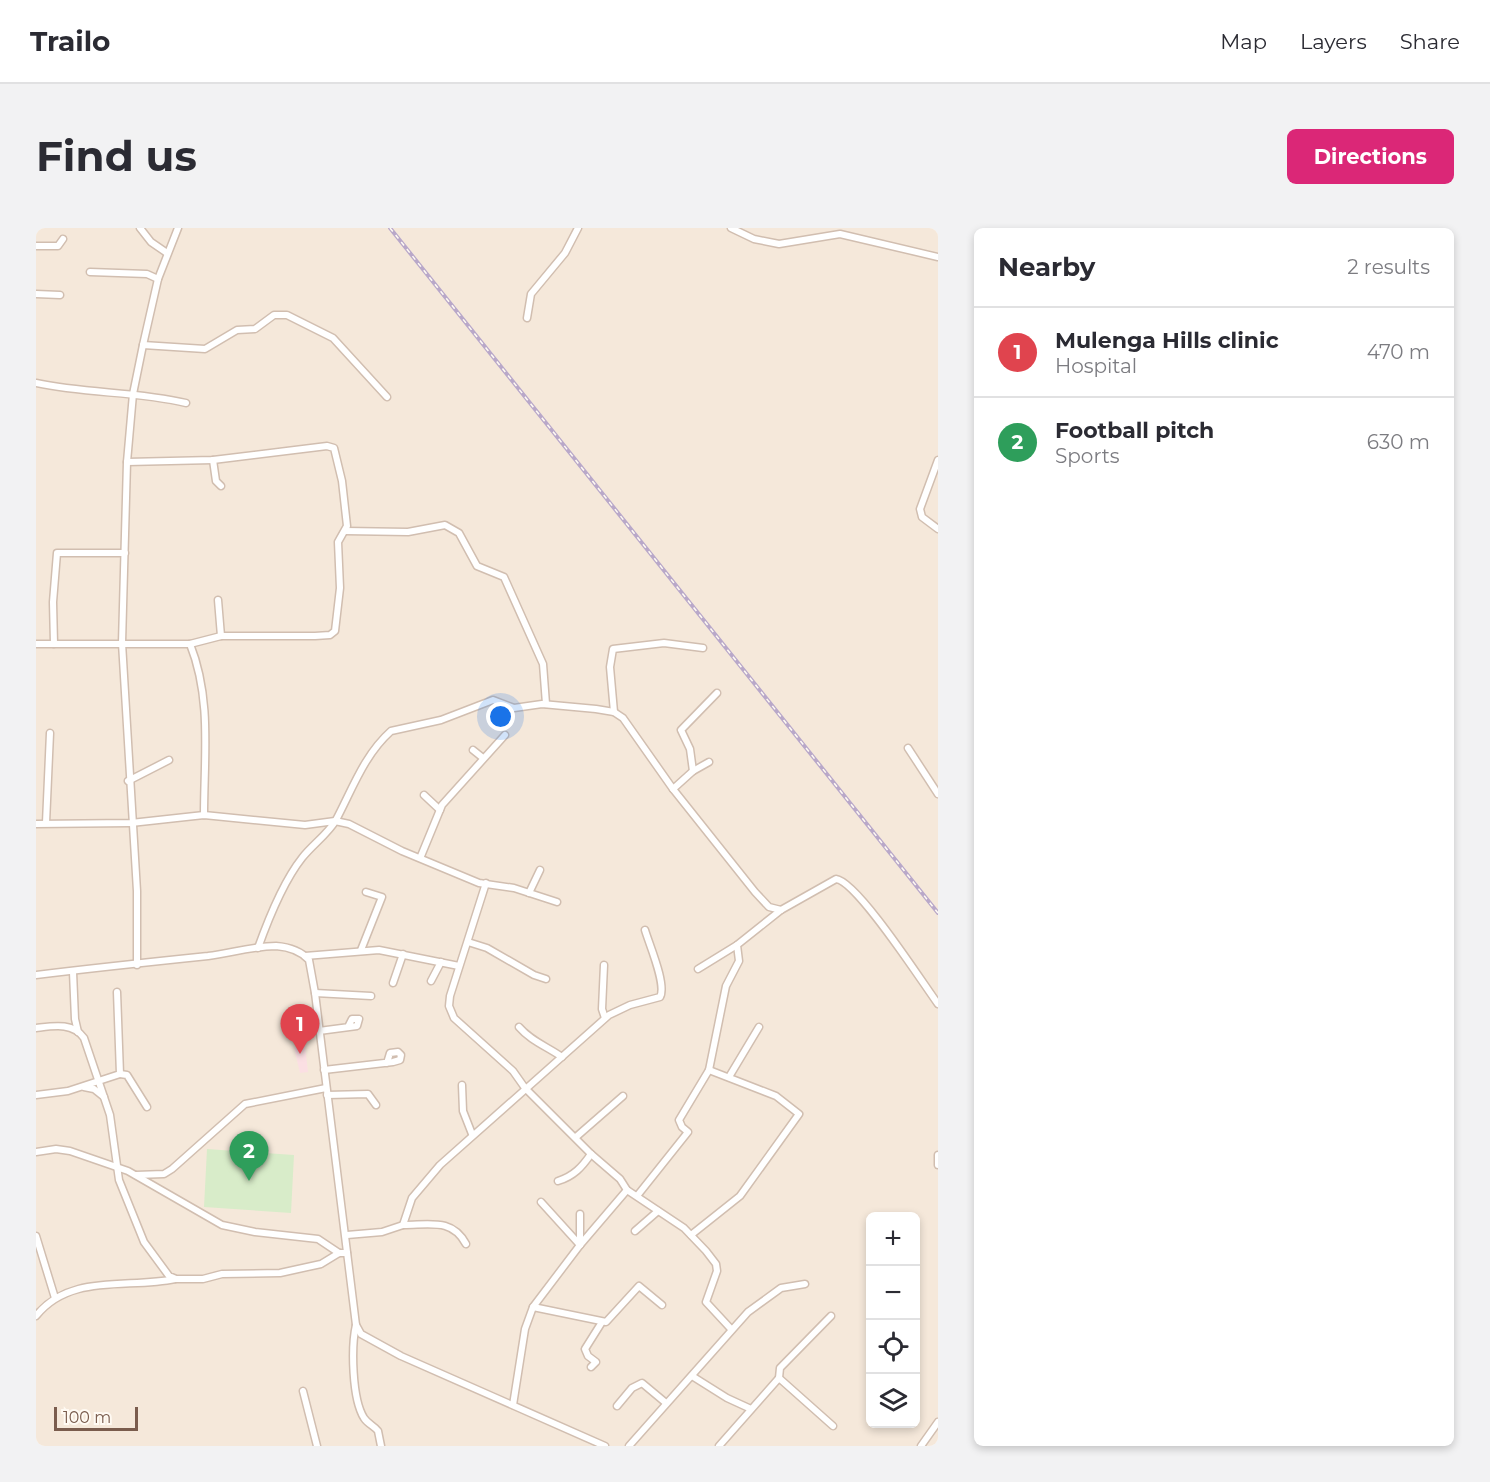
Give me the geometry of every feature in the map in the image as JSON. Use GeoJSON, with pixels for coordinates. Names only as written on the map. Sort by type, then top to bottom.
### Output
{"type":"FeatureCollection","features":[{"type":"Feature","properties":{"kind":"street"},"geometry":{"type":"LineString","coordinates":[[140,228],[151,242],[167,252]]}},
{"type":"Feature","properties":{"kind":"street"},"geometry":{"type":"LineString","coordinates":[[137,965],[137,891],[128,781],[122,643],[128,462],[133,394],[143,345],[158,279],[178,228]]}},
{"type":"Feature","properties":{"kind":"street"},"geometry":{"type":"LineString","coordinates":[[527,318],[531,294],[565,253],[578,228]]}},
{"type":"Feature","properties":{"kind":"street"},"geometry":{"type":"LineString","coordinates":[[731,228],[754,239],[779,244],[840,234],[938,257]]}},
{"type":"Feature","properties":{"kind":"street"},"geometry":{"type":"LineString","coordinates":[[36,246],[58,246],[63,239]]}},
{"type":"Feature","properties":{"kind":"street"},"geometry":{"type":"LineString","coordinates":[[90,272],[147,274],[158,279]]}},
{"type":"Feature","properties":{"kind":"street"},"geometry":{"type":"LineString","coordinates":[[36,294],[60,295]]}},
{"type":"Feature","properties":{"kind":"street"},"geometry":{"type":"LineString","coordinates":[[143,345],[205,349],[237,330],[255,329],[274,315],[287,315],[333,338],[387,397]]}},
{"type":"Feature","properties":{"kind":"street"},"geometry":{"type":"LineString","coordinates":[[36,383],[86,391],[133,394],[186,403]]}},
{"type":"Feature","properties":{"kind":"street"},"geometry":{"type":"LineString","coordinates":[[36,644],[190,644],[221,636],[333,634],[337,627],[338,542],[347,526],[342,481],[335,451],[331,447],[213,460],[128,462]]}},
{"type":"Feature","properties":{"kind":"street"},"geometry":{"type":"LineString","coordinates":[[213,460],[216,481],[221,486]]}},
{"type":"Feature","properties":{"kind":"street"},"geometry":{"type":"LineString","coordinates":[[938,460],[920,509],[922,517],[938,529]]}},
{"type":"Feature","properties":{"kind":"street"},"geometry":{"type":"LineString","coordinates":[[345,531],[408,532],[445,525],[459,533],[477,566],[504,577],[543,664],[546,704]]}},
{"type":"Feature","properties":{"kind":"street"},"geometry":{"type":"LineString","coordinates":[[54,644],[53,602],[57,553],[126,553]]}},
{"type":"Feature","properties":{"kind":"street"},"geometry":{"type":"LineString","coordinates":[[218,600],[221,636]]}},
{"type":"Feature","properties":{"kind":"street"},"geometry":{"type":"LineString","coordinates":[[614,712],[610,667],[613,649],[664,643],[703,648]]}},
{"type":"Feature","properties":{"kind":"street"},"geometry":{"type":"LineString","coordinates":[[190,644],[199,666],[207,727],[204,815]]}},
{"type":"Feature","properties":{"kind":"street"},"geometry":{"type":"LineString","coordinates":[[693,771],[690,749],[681,730],[717,693]]}},
{"type":"Feature","properties":{"kind":"street"},"geometry":{"type":"LineString","coordinates":[[258,948],[296,867],[335,821],[368,757],[391,731],[441,720],[493,700],[514,708],[546,704],[614,712],[623,718],[673,789],[765,904],[781,910]]}},
{"type":"Feature","properties":{"kind":"street"},"geometry":{"type":"LineString","coordinates":[[46,824],[50,734]]}},
{"type":"Feature","properties":{"kind":"street"},"geometry":{"type":"LineString","coordinates":[[421,856],[440,810],[452,791],[505,735]]}},
{"type":"Feature","properties":{"kind":"street"},"geometry":{"type":"LineString","coordinates":[[908,748],[938,794]]}},
{"type":"Feature","properties":{"kind":"street"},"geometry":{"type":"LineString","coordinates":[[472,750],[483,758]]}},
{"type":"Feature","properties":{"kind":"street"},"geometry":{"type":"LineString","coordinates":[[128,781],[169,760]]}},
{"type":"Feature","properties":{"kind":"street"},"geometry":{"type":"LineString","coordinates":[[673,789],[693,771],[709,762]]}},
{"type":"Feature","properties":{"kind":"street"},"geometry":{"type":"LineString","coordinates":[[424,795],[440,810]]}},
{"type":"Feature","properties":{"kind":"street"},"geometry":{"type":"LineString","coordinates":[[36,824],[131,823],[204,815],[305,825],[335,821],[421,856],[479,883],[529,893],[557,902]]}},
{"type":"Feature","properties":{"kind":"street"},"geometry":{"type":"LineString","coordinates":[[529,893],[540,870]]}},
{"type":"Feature","properties":{"kind":"street"},"geometry":{"type":"LineString","coordinates":[[698,969],[737,945],[781,910],[831,880],[841,879],[866,904],[938,1004]]}},
{"type":"Feature","properties":{"kind":"street"},"geometry":{"type":"LineString","coordinates":[[486,883],[450,996],[449,1006],[454,1018],[513,1071],[525,1088],[591,1154],[620,1179],[627,1190],[671,1218],[691,1235],[716,1264],[716,1276],[705,1298],[708,1306],[732,1329]]}},
{"type":"Feature","properties":{"kind":"street"},"geometry":{"type":"LineString","coordinates":[[361,950],[382,897],[366,892]]}},
{"type":"Feature","properties":{"kind":"street"},"geometry":{"type":"LineString","coordinates":[[403,1225],[412,1198],[440,1165],[472,1134],[605,1018],[630,1005],[660,997],[663,993],[645,930]]}},
{"type":"Feature","properties":{"kind":"street"},"geometry":{"type":"LineString","coordinates":[[468,942],[487,948],[534,975],[546,979]]}},
{"type":"Feature","properties":{"kind":"street"},"geometry":{"type":"LineString","coordinates":[[637,1197],[654,1172],[684,1140],[688,1132],[682,1128],[679,1120],[709,1070],[726,986],[740,961],[737,945]]}},
{"type":"Feature","properties":{"kind":"street"},"geometry":{"type":"LineString","coordinates":[[36,975],[73,972],[86,967],[137,965],[258,948],[291,948],[309,960],[347,1235],[356,1325],[352,1347],[361,1410],[366,1421],[378,1431],[381,1446]]}},
{"type":"Feature","properties":{"kind":"street"},"geometry":{"type":"LineString","coordinates":[[305,956],[361,950],[404,954],[459,966]]}},
{"type":"Feature","properties":{"kind":"street"},"geometry":{"type":"LineString","coordinates":[[393,983],[404,954]]}},
{"type":"Feature","properties":{"kind":"street"},"geometry":{"type":"LineString","coordinates":[[431,981],[441,962]]}},
{"type":"Feature","properties":{"kind":"street"},"geometry":{"type":"LineString","coordinates":[[604,965],[602,1009],[605,1018]]}},
{"type":"Feature","properties":{"kind":"street"},"geometry":{"type":"LineString","coordinates":[[73,972],[75,1019],[78,1032],[88,1046],[100,1082],[119,1180],[144,1242],[166,1273],[176,1279]]}},
{"type":"Feature","properties":{"kind":"street"},"geometry":{"type":"LineString","coordinates":[[117,992],[120,1074]]}},
{"type":"Feature","properties":{"kind":"street"},"geometry":{"type":"LineString","coordinates":[[315,993],[371,996]]}},
{"type":"Feature","properties":{"kind":"street"},"geometry":{"type":"LineString","coordinates":[[65,1026],[75,1019]]}},
{"type":"Feature","properties":{"kind":"street"},"geometry":{"type":"LineString","coordinates":[[36,1028],[65,1026],[78,1032]]}},
{"type":"Feature","properties":{"kind":"street"},"geometry":{"type":"LineString","coordinates":[[319,1031],[348,1027]]}},
{"type":"Feature","properties":{"kind":"street"},"geometry":{"type":"LineString","coordinates":[[519,1027],[531,1041],[546,1046],[562,1057]]}},
{"type":"Feature","properties":{"kind":"street"},"geometry":{"type":"LineString","coordinates":[[729,1077],[759,1027]]}},
{"type":"Feature","properties":{"kind":"street"},"geometry":{"type":"LineString","coordinates":[[324,1070],[387,1062]]}},
{"type":"Feature","properties":{"kind":"street"},"geometry":{"type":"LineString","coordinates":[[691,1235],[740,1196],[799,1114],[776,1096],[709,1070]]}},
{"type":"Feature","properties":{"kind":"street"},"geometry":{"type":"LineString","coordinates":[[36,1095],[84,1087],[120,1074],[127,1075],[147,1107]]}},
{"type":"Feature","properties":{"kind":"street"},"geometry":{"type":"LineString","coordinates":[[462,1085],[463,1111],[472,1134]]}},
{"type":"Feature","properties":{"kind":"street"},"geometry":{"type":"LineString","coordinates":[[84,1087],[94,1089],[104,1097]]}},
{"type":"Feature","properties":{"kind":"street"},"geometry":{"type":"LineString","coordinates":[[135,1175],[164,1174],[172,1169],[245,1104],[327,1092],[368,1094],[376,1105]]}},
{"type":"Feature","properties":{"kind":"street"},"geometry":{"type":"LineString","coordinates":[[576,1137],[623,1096]]}},
{"type":"Feature","properties":{"kind":"street"},"geometry":{"type":"LineString","coordinates":[[36,1152],[61,1149],[135,1175],[222,1225],[255,1232],[318,1239],[339,1253]]}},
{"type":"Feature","properties":{"kind":"street"},"geometry":{"type":"LineString","coordinates":[[558,1182],[569,1178],[582,1167],[591,1154]]}},
{"type":"Feature","properties":{"kind":"street"},"geometry":{"type":"LineString","coordinates":[[938,1155],[938,1165]]}},
{"type":"Feature","properties":{"kind":"street"},"geometry":{"type":"LineString","coordinates":[[513,1405],[525,1329],[533,1307],[579,1245],[627,1190]]}},
{"type":"Feature","properties":{"kind":"street"},"geometry":{"type":"LineString","coordinates":[[541,1202],[579,1245]]}},
{"type":"Feature","properties":{"kind":"street"},"geometry":{"type":"LineString","coordinates":[[635,1231],[658,1211]]}},
{"type":"Feature","properties":{"kind":"street"},"geometry":{"type":"LineString","coordinates":[[579,1245],[580,1214]]}},
{"type":"Feature","properties":{"kind":"street"},"geometry":{"type":"LineString","coordinates":[[347,1235],[382,1233],[403,1225],[452,1226],[459,1232],[466,1244]]}},
{"type":"Feature","properties":{"kind":"street"},"geometry":{"type":"LineString","coordinates":[[36,1236],[55,1298]]}},
{"type":"Feature","properties":{"kind":"street"},"geometry":{"type":"LineString","coordinates":[[36,1316],[55,1298],[77,1288],[176,1279],[203,1279],[222,1274],[280,1273],[321,1264],[339,1253],[347,1253]]}},
{"type":"Feature","properties":{"kind":"street"},"geometry":{"type":"LineString","coordinates":[[629,1446],[732,1329],[781,1288],[805,1284]]}},
{"type":"Feature","properties":{"kind":"street"},"geometry":{"type":"LineString","coordinates":[[533,1307],[606,1322],[639,1286],[662,1305]]}},
{"type":"Feature","properties":{"kind":"street"},"geometry":{"type":"LineString","coordinates":[[719,1446],[779,1378],[780,1368],[831,1316]]}},
{"type":"Feature","properties":{"kind":"street"},"geometry":{"type":"LineString","coordinates":[[591,1367],[596,1362],[588,1356],[585,1349],[602,1322]]}},
{"type":"Feature","properties":{"kind":"street"},"geometry":{"type":"LineString","coordinates":[[356,1325],[362,1334],[382,1346],[605,1446]]}},
{"type":"Feature","properties":{"kind":"street"},"geometry":{"type":"LineString","coordinates":[[692,1376],[727,1398],[751,1408]]}},
{"type":"Feature","properties":{"kind":"street"},"geometry":{"type":"LineString","coordinates":[[779,1378],[833,1426]]}},
{"type":"Feature","properties":{"kind":"street"},"geometry":{"type":"LineString","coordinates":[[617,1406],[632,1388],[642,1383],[666,1403]]}},
{"type":"Feature","properties":{"kind":"street"},"geometry":{"type":"LineString","coordinates":[[303,1391],[317,1446]]}},
{"type":"Feature","properties":{"kind":"street"},"geometry":{"type":"LineString","coordinates":[[921,1446],[938,1422]]}},
{"type":"Feature","properties":{"kind":"shaded area"},"geometry":{"type":"Polygon","coordinates":[[[36,228],[938,228],[938,1446],[36,1446],[36,228]]]}},
{"type":"Feature","properties":{"kind":"shaded area"},"geometry":{"type":"Polygon","coordinates":[[[305,1046],[308,1072],[300,1073],[294,1048],[305,1046]]]}},
{"type":"Feature","properties":{"kind":"green space"},"geometry":{"type":"Polygon","coordinates":[[[207,1149],[294,1155],[291,1213],[204,1207],[207,1149]]]}},
{"type":"Feature","properties":{"kind":"railway"},"geometry":{"type":"LineString","coordinates":[[390,228],[938,913]]}},
{"type":"Feature","properties":{"kind":"place","name":"Mulenga Hills clinic"},"geometry":{"type":"Point","coordinates":[300,1054]}},
{"type":"Feature","properties":{"kind":"place","name":"Football pitch"},"geometry":{"type":"Point","coordinates":[249,1181]}}]}
